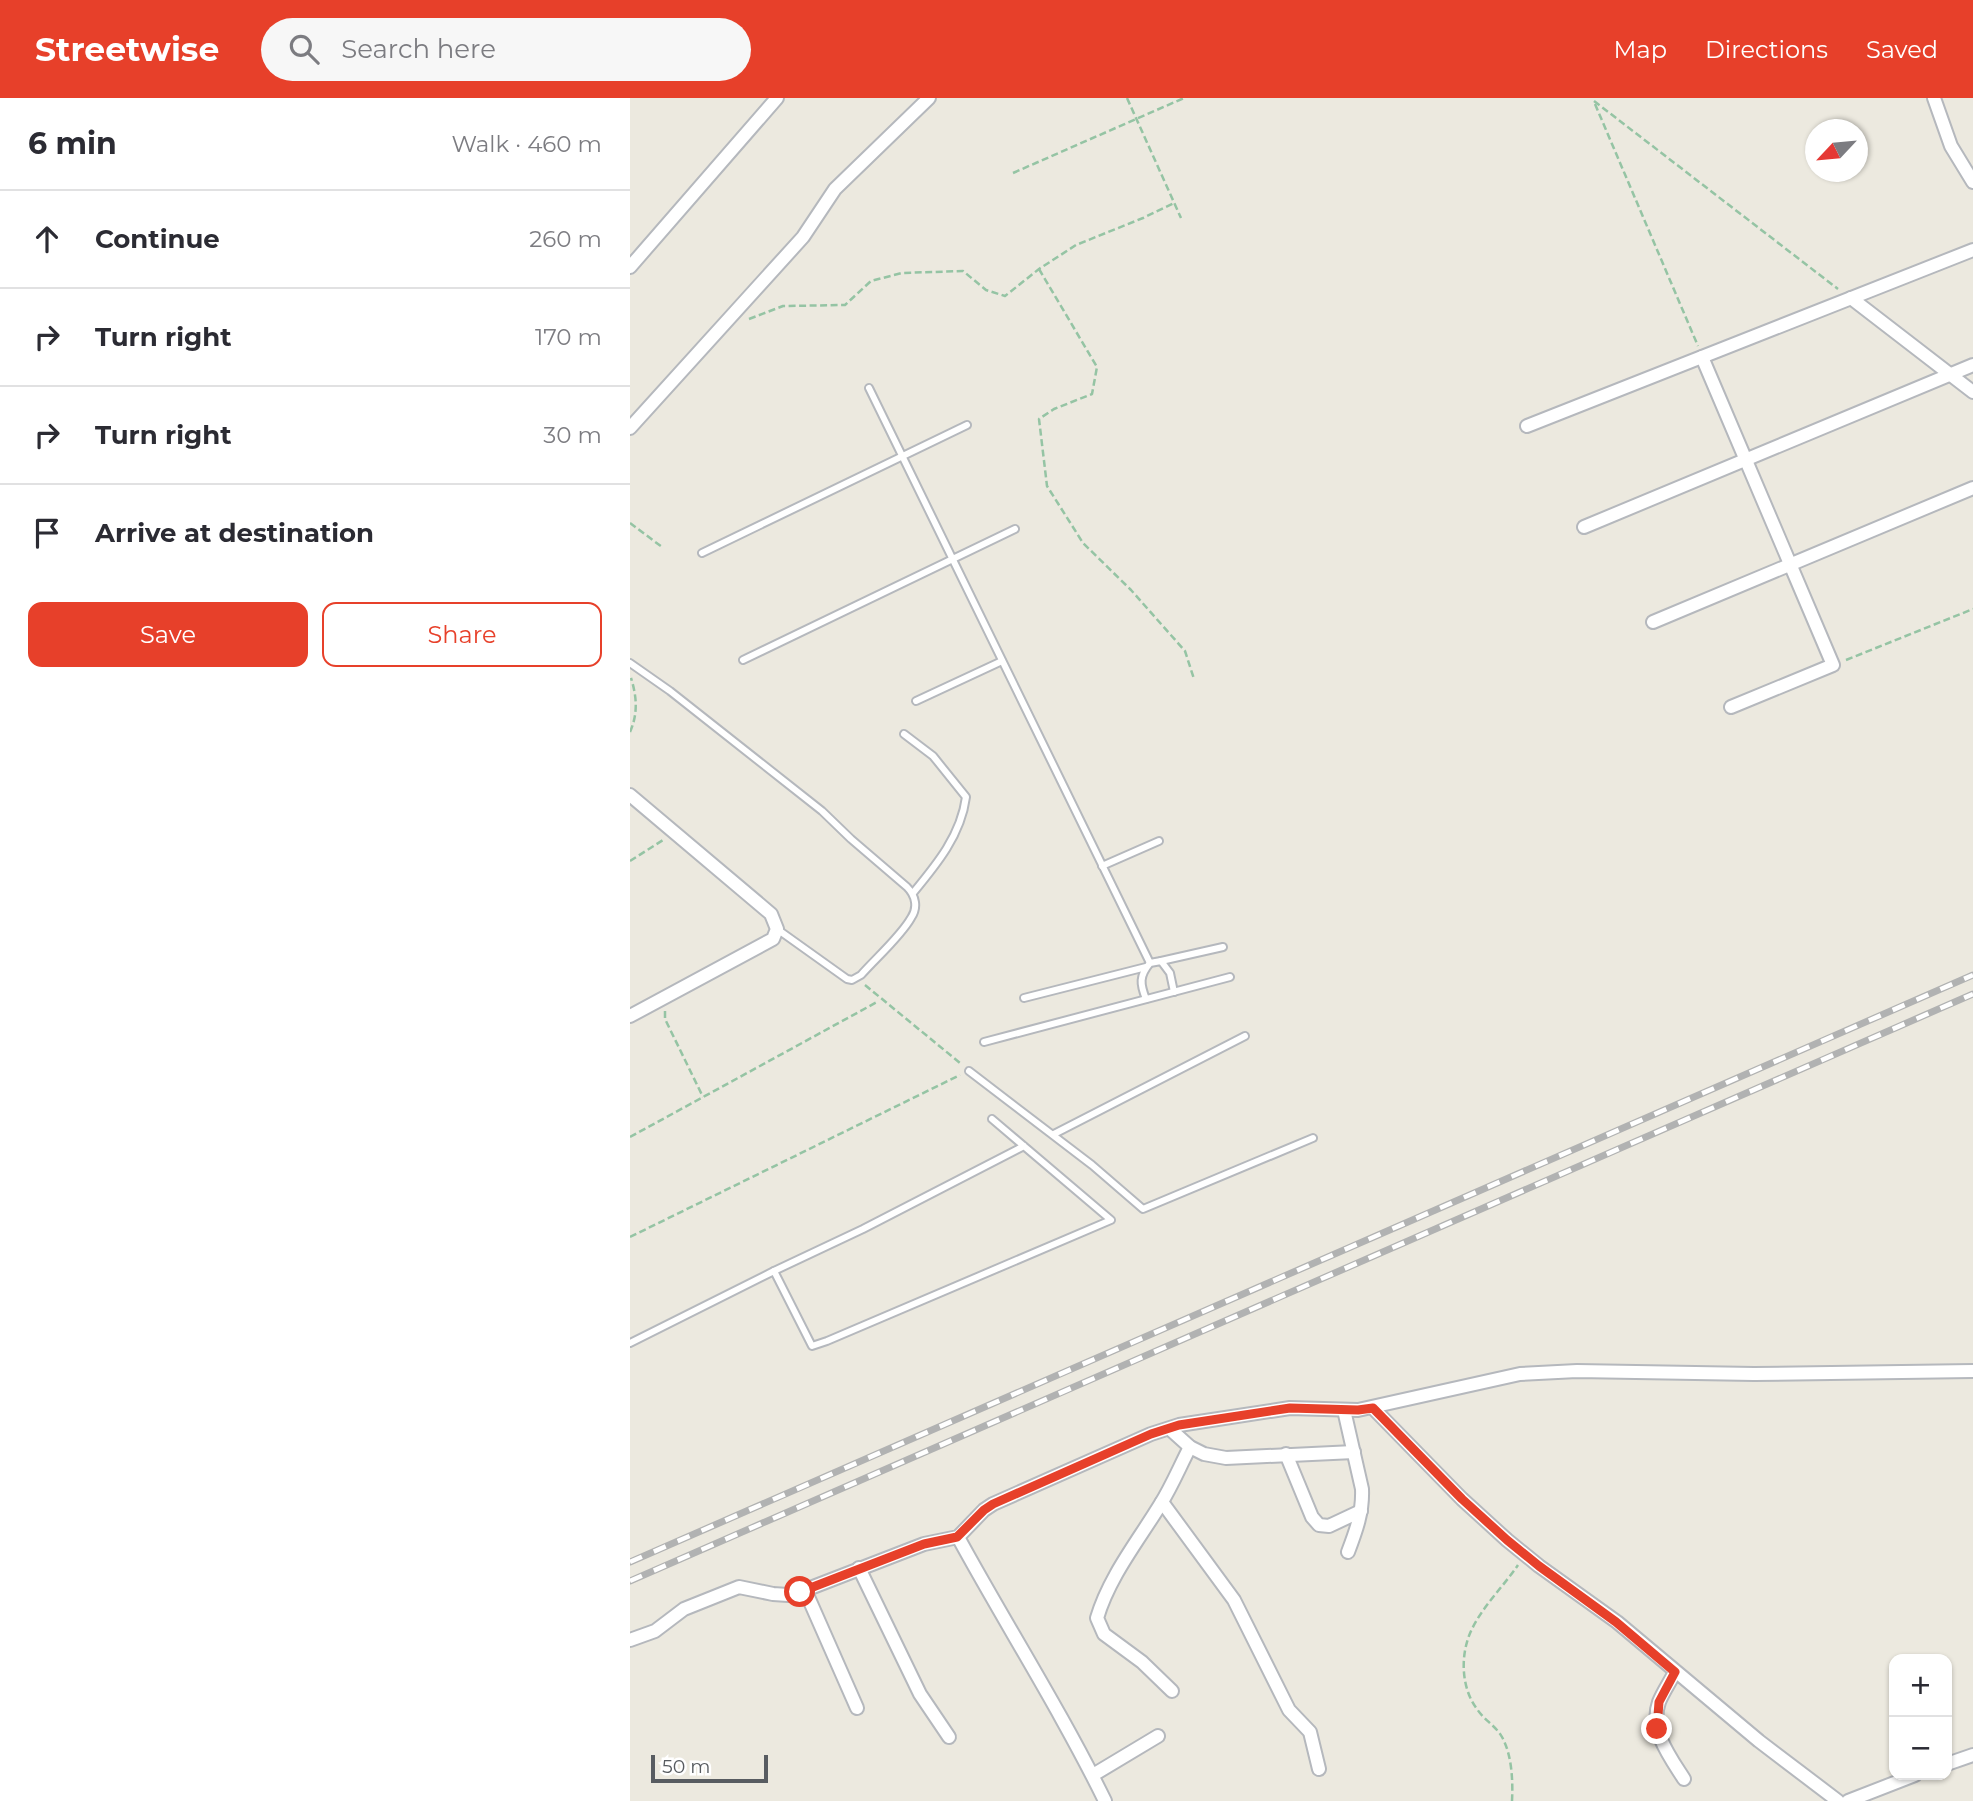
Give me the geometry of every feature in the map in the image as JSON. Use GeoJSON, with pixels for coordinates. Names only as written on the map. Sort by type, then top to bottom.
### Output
{"type":"FeatureCollection","features":[{"type":"Feature","properties":{"kind":"street"},"geometry":{"type":"LineString","coordinates":[[630,267],[777,98]]}},
{"type":"Feature","properties":{"kind":"street"},"geometry":{"type":"LineString","coordinates":[[630,428],[803,237],[835,190],[929,98]]}},
{"type":"Feature","properties":{"kind":"street"},"geometry":{"type":"LineString","coordinates":[[1934,98],[1951,146],[1973,182]]}},
{"type":"Feature","properties":{"kind":"street"},"geometry":{"type":"LineString","coordinates":[[1527,426],[1973,250]]}},
{"type":"Feature","properties":{"kind":"street"},"geometry":{"type":"LineString","coordinates":[[1851,298],[1973,392]]}},
{"type":"Feature","properties":{"kind":"street"},"geometry":{"type":"LineString","coordinates":[[1702,357],[1833,665],[1731,707]]}},
{"type":"Feature","properties":{"kind":"street"},"geometry":{"type":"LineString","coordinates":[[1584,527],[1973,365]]}},
{"type":"Feature","properties":{"kind":"street"},"geometry":{"type":"LineString","coordinates":[[1653,622],[1973,488]]}},
{"type":"Feature","properties":{"kind":"street"},"geometry":{"type":"LineString","coordinates":[[630,795],[771,914],[777,929],[773,939],[630,1016]]}},
{"type":"Feature","properties":{"kind":"street"},"geometry":{"type":"LineString","coordinates":[[630,1640],[655,1631],[684,1609],[731,1589],[747,1587],[788,1595],[924,1544],[957,1537],[993,1504],[1151,1434],[1259,1411],[1290,1408],[1373,1408],[1520,1374],[1577,1371],[1754,1374],[1973,1371]]}},
{"type":"Feature","properties":{"kind":"street"},"geometry":{"type":"LineString","coordinates":[[1373,1408],[1462,1499],[1525,1555],[1616,1622],[1759,1741],[1838,1801]]}},
{"type":"Feature","properties":{"kind":"street"},"geometry":{"type":"LineString","coordinates":[[1344,1410],[1362,1489],[1361,1511],[1348,1552]]}},
{"type":"Feature","properties":{"kind":"street"},"geometry":{"type":"LineString","coordinates":[[1170,1429],[1190,1447],[1204,1454],[1226,1458],[1354,1452]]}},
{"type":"Feature","properties":{"kind":"street"},"geometry":{"type":"LineString","coordinates":[[1172,1691],[1142,1662],[1104,1634],[1097,1618],[1101,1604],[1137,1539],[1162,1502],[1190,1447]]}},
{"type":"Feature","properties":{"kind":"street"},"geometry":{"type":"LineString","coordinates":[[1286,1454],[1312,1517],[1319,1525],[1329,1526],[1361,1511]]}},
{"type":"Feature","properties":{"kind":"street"},"geometry":{"type":"LineString","coordinates":[[1162,1502],[1234,1600],[1289,1710],[1310,1732],[1319,1769]]}},
{"type":"Feature","properties":{"kind":"street"},"geometry":{"type":"LineString","coordinates":[[957,1537],[1078,1745],[1105,1801]]}},
{"type":"Feature","properties":{"kind":"street"},"geometry":{"type":"LineString","coordinates":[[859,1568],[920,1693],[949,1737]]}},
{"type":"Feature","properties":{"kind":"street"},"geometry":{"type":"LineString","coordinates":[[805,1590],[857,1709]]}},
{"type":"Feature","properties":{"kind":"street"},"geometry":{"type":"LineString","coordinates":[[1675,1672],[1659,1702],[1657,1729],[1684,1779]]}},
{"type":"Feature","properties":{"kind":"street"},"geometry":{"type":"LineString","coordinates":[[1093,1775],[1158,1736]]}},
{"type":"Feature","properties":{"kind":"street"},"geometry":{"type":"LineString","coordinates":[[1952,1762],[1973,1755]]}},
{"type":"Feature","properties":{"kind":"street"},"geometry":{"type":"LineString","coordinates":[[1848,1801],[1902,1780]]}},
{"type":"Feature","properties":{"kind":"lane"},"geometry":{"type":"LineString","coordinates":[[869,388],[1148,965]]}},
{"type":"Feature","properties":{"kind":"lane"},"geometry":{"type":"LineString","coordinates":[[702,553],[967,425]]}},
{"type":"Feature","properties":{"kind":"lane"},"geometry":{"type":"LineString","coordinates":[[743,660],[1015,529]]}},
{"type":"Feature","properties":{"kind":"lane"},"geometry":{"type":"LineString","coordinates":[[916,701],[1002,661]]}},
{"type":"Feature","properties":{"kind":"lane"},"geometry":{"type":"LineString","coordinates":[[630,663],[670,691],[822,811],[913,893],[916,903],[912,917],[856,978],[847,979],[777,929]]}},
{"type":"Feature","properties":{"kind":"lane"},"geometry":{"type":"LineString","coordinates":[[904,734],[933,756],[966,797],[964,814],[948,848],[913,893]]}},
{"type":"Feature","properties":{"kind":"lane"},"geometry":{"type":"LineString","coordinates":[[1102,866],[1160,841]]}},
{"type":"Feature","properties":{"kind":"lane"},"geometry":{"type":"LineString","coordinates":[[1024,998],[1223,947]]}},
{"type":"Feature","properties":{"kind":"lane"},"geometry":{"type":"LineString","coordinates":[[1161,961],[1170,973],[1174,992]]}},
{"type":"Feature","properties":{"kind":"lane"},"geometry":{"type":"LineString","coordinates":[[1146,999],[1140,975],[1148,965]]}},
{"type":"Feature","properties":{"kind":"lane"},"geometry":{"type":"LineString","coordinates":[[984,1042],[1230,977]]}},
{"type":"Feature","properties":{"kind":"lane"},"geometry":{"type":"LineString","coordinates":[[1054,1135],[1245,1036]]}},
{"type":"Feature","properties":{"kind":"lane"},"geometry":{"type":"LineString","coordinates":[[968,1071],[1054,1135],[1143,1209],[1313,1138]]}},
{"type":"Feature","properties":{"kind":"lane"},"geometry":{"type":"LineString","coordinates":[[774,1271],[812,1346],[1111,1220],[992,1119]]}},
{"type":"Feature","properties":{"kind":"lane"},"geometry":{"type":"LineString","coordinates":[[630,1343],[863,1229],[1024,1146]]}},
{"type":"Feature","properties":{"kind":"path"},"geometry":{"type":"LineString","coordinates":[[1127,98],[1181,218]]}},
{"type":"Feature","properties":{"kind":"path"},"geometry":{"type":"LineString","coordinates":[[1013,173],[1184,98]]}},
{"type":"Feature","properties":{"kind":"path"},"geometry":{"type":"LineString","coordinates":[[1702,357],[1594,101],[1851,298]]}},
{"type":"Feature","properties":{"kind":"path"},"geometry":{"type":"LineString","coordinates":[[725,323],[754,318],[783,306],[845,305],[871,281],[902,273],[963,271],[986,290],[1005,296],[1038,269],[1076,245],[1174,203]]}},
{"type":"Feature","properties":{"kind":"path"},"geometry":{"type":"LineString","coordinates":[[1038,269],[1097,367],[1093,394],[1054,409],[1039,419],[1047,486],[1083,543],[1131,590],[1185,651],[1194,678]]}},
{"type":"Feature","properties":{"kind":"path"},"geometry":{"type":"LineString","coordinates":[[630,523],[662,547]]}},
{"type":"Feature","properties":{"kind":"path"},"geometry":{"type":"LineString","coordinates":[[1833,665],[1973,609]]}},
{"type":"Feature","properties":{"kind":"path"},"geometry":{"type":"LineString","coordinates":[[630,674],[637,711],[630,732]]}},
{"type":"Feature","properties":{"kind":"path"},"geometry":{"type":"LineString","coordinates":[[630,861],[675,833]]}},
{"type":"Feature","properties":{"kind":"path"},"geometry":{"type":"LineString","coordinates":[[630,1237],[968,1071],[856,978]]}},
{"type":"Feature","properties":{"kind":"path"},"geometry":{"type":"LineString","coordinates":[[665,998],[665,1019],[703,1097]]}},
{"type":"Feature","properties":{"kind":"path"},"geometry":{"type":"LineString","coordinates":[[630,1137],[877,1002]]}},
{"type":"Feature","properties":{"kind":"path"},"geometry":{"type":"LineString","coordinates":[[1512,1801],[1509,1755],[1504,1740],[1499,1731],[1477,1709],[1469,1692],[1463,1660],[1470,1634],[1479,1617],[1525,1555]]}},
{"type":"Feature","properties":{"kind":"railway"},"geometry":{"type":"LineString","coordinates":[[630,1562],[1973,975]]}},
{"type":"Feature","properties":{"kind":"railway"},"geometry":{"type":"LineString","coordinates":[[630,1581],[1973,994]]}},
{"type":"Feature","properties":{"kind":"route"},"geometry":{"type":"LineString","coordinates":[[800,1592],[924,1544],[957,1537],[993,1504],[1045,1479],[1151,1434],[1179,1425],[1290,1408],[1373,1408],[1462,1499],[1507,1540],[1616,1622],[1675,1672],[1659,1702],[1657,1729]]}}]}
